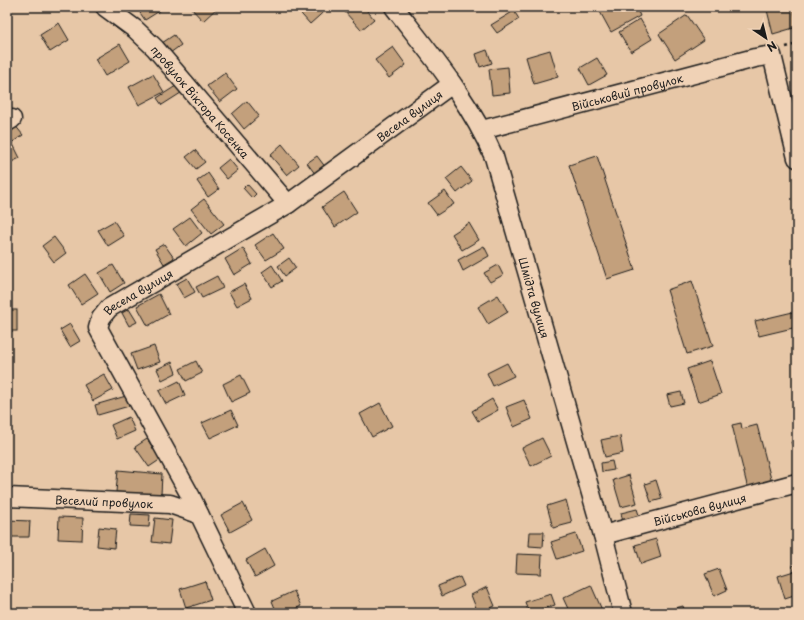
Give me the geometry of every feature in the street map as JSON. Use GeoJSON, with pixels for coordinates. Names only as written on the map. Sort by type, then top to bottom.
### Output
{"type":"FeatureCollection","features":[{"type":"Feature","properties":{"kind":"street","name":"провулок Віктора Косенка"},"geometry":{"type":"LineString","coordinates":[[105,7],[135,29],[155,48],[288,204]]}},
{"type":"Feature","properties":{"kind":"street","name":"Шмідта вулиця"},"geometry":{"type":"LineString","coordinates":[[394,7],[468,106],[482,130],[494,157],[603,535],[623,613]]}},
{"type":"Feature","properties":{"kind":"street","name":"Військовий провулок"},"geometry":{"type":"LineString","coordinates":[[482,130],[755,58],[772,55],[797,158]]}},
{"type":"Feature","properties":{"kind":"street","name":"Весела вулиця"},"geometry":{"type":"LineString","coordinates":[[247,613],[199,514],[98,328],[101,318],[109,308],[288,204],[452,84]]}},
{"type":"Feature","properties":{"kind":"street","name":"Військова вулиця"},"geometry":{"type":"LineString","coordinates":[[603,535],[797,483]]}},
{"type":"Feature","properties":{"kind":"street","name":"Веселий провулок"},"geometry":{"type":"LineString","coordinates":[[7,497],[170,504],[199,514]]}},
{"type":"Feature","properties":{"kind":"building"},"geometry":{"type":"Polygon","coordinates":[[[136,7],[159,7],[161,10],[145,20],[136,7]]]}},
{"type":"Feature","properties":{"kind":"building"},"geometry":{"type":"Polygon","coordinates":[[[190,7],[218,7],[203,21],[190,7]]]}},
{"type":"Feature","properties":{"kind":"building"},"geometry":{"type":"Polygon","coordinates":[[[295,7],[329,7],[310,24],[295,7]]]}},
{"type":"Feature","properties":{"kind":"building"},"geometry":{"type":"Polygon","coordinates":[[[350,7],[364,7],[374,19],[361,30],[345,12],[350,7]]]}},
{"type":"Feature","properties":{"kind":"building"},"geometry":{"type":"Polygon","coordinates":[[[605,7],[636,7],[640,16],[611,32],[599,10],[605,7]]]}},
{"type":"Feature","properties":{"kind":"building"},"geometry":{"type":"Polygon","coordinates":[[[777,7],[794,7],[797,27],[773,34],[767,10],[777,7]]]}},
{"type":"Feature","properties":{"kind":"building"},"geometry":{"type":"Polygon","coordinates":[[[514,11],[519,19],[497,33],[491,25],[514,11]]]}},
{"type":"Feature","properties":{"kind":"building"},"geometry":{"type":"Polygon","coordinates":[[[687,15],[704,40],[675,59],[659,34],[687,15]]]}},
{"type":"Feature","properties":{"kind":"building"},"geometry":{"type":"Polygon","coordinates":[[[115,19],[128,29],[124,34],[111,24],[115,19]]]}},
{"type":"Feature","properties":{"kind":"building"},"geometry":{"type":"Polygon","coordinates":[[[640,19],[652,39],[631,52],[619,32],[640,19]]]}},
{"type":"Feature","properties":{"kind":"building"},"geometry":{"type":"Polygon","coordinates":[[[59,23],[69,40],[50,52],[40,35],[59,23]]]}},
{"type":"Feature","properties":{"kind":"building"},"geometry":{"type":"Polygon","coordinates":[[[174,35],[181,45],[170,53],[162,43],[174,35]]]}},
{"type":"Feature","properties":{"kind":"building"},"geometry":{"type":"Polygon","coordinates":[[[120,44],[130,61],[105,76],[95,59],[120,44]]]}},
{"type":"Feature","properties":{"kind":"building"},"geometry":{"type":"Polygon","coordinates":[[[393,47],[406,65],[389,78],[375,60],[393,47]]]}},
{"type":"Feature","properties":{"kind":"building"},"geometry":{"type":"Polygon","coordinates":[[[487,50],[492,63],[480,67],[476,54],[487,50]]]}},
{"type":"Feature","properties":{"kind":"building"},"geometry":{"type":"Polygon","coordinates":[[[550,50],[558,77],[534,84],[526,57],[550,50]]]}},
{"type":"Feature","properties":{"kind":"building"},"geometry":{"type":"Polygon","coordinates":[[[597,58],[607,75],[589,85],[580,68],[597,58]]]}},
{"type":"Feature","properties":{"kind":"building"},"geometry":{"type":"Polygon","coordinates":[[[508,67],[510,93],[492,95],[489,69],[508,67]]]}},
{"type":"Feature","properties":{"kind":"building"},"geometry":{"type":"Polygon","coordinates":[[[225,73],[237,89],[220,102],[207,86],[225,73]]]}},
{"type":"Feature","properties":{"kind":"building"},"geometry":{"type":"Polygon","coordinates":[[[153,74],[164,92],[139,105],[129,87],[153,74]]]}},
{"type":"Feature","properties":{"kind":"building"},"geometry":{"type":"Polygon","coordinates":[[[179,84],[184,91],[162,105],[157,98],[179,84]]]}},
{"type":"Feature","properties":{"kind":"building"},"geometry":{"type":"Polygon","coordinates":[[[247,101],[259,116],[244,129],[232,114],[247,101]]]}},
{"type":"Feature","properties":{"kind":"building"},"geometry":{"type":"Polygon","coordinates":[[[14,124],[23,135],[13,142],[7,133],[7,129],[14,124]]]}},
{"type":"Feature","properties":{"kind":"building"},"geometry":{"type":"Polygon","coordinates":[[[12,142],[20,158],[7,164],[7,145],[12,142]]]}},
{"type":"Feature","properties":{"kind":"building"},"geometry":{"type":"Polygon","coordinates":[[[282,144],[299,165],[287,175],[270,155],[282,144]]]}},
{"type":"Feature","properties":{"kind":"building"},"geometry":{"type":"Polygon","coordinates":[[[195,150],[205,162],[196,169],[186,157],[195,150]]]}},
{"type":"Feature","properties":{"kind":"building"},"geometry":{"type":"Polygon","coordinates":[[[317,156],[326,168],[316,175],[307,163],[317,156]]]}},
{"type":"Feature","properties":{"kind":"building"},"geometry":{"type":"Polygon","coordinates":[[[597,156],[635,270],[607,279],[569,165],[597,156]]]}},
{"type":"Feature","properties":{"kind":"building"},"geometry":{"type":"Polygon","coordinates":[[[229,159],[238,170],[227,179],[218,168],[229,159]]]}},
{"type":"Feature","properties":{"kind":"building"},"geometry":{"type":"Polygon","coordinates":[[[461,167],[472,181],[457,193],[446,179],[461,167]]]}},
{"type":"Feature","properties":{"kind":"building"},"geometry":{"type":"Polygon","coordinates":[[[208,173],[219,189],[208,197],[197,181],[208,173]]]}},
{"type":"Feature","properties":{"kind":"building"},"geometry":{"type":"Polygon","coordinates":[[[247,184],[256,194],[252,198],[243,188],[247,184]]]}},
{"type":"Feature","properties":{"kind":"building"},"geometry":{"type":"Polygon","coordinates":[[[445,191],[454,204],[437,215],[428,203],[445,191]]]}},
{"type":"Feature","properties":{"kind":"building"},"geometry":{"type":"Polygon","coordinates":[[[344,192],[357,212],[335,227],[322,207],[344,192]]]}},
{"type":"Feature","properties":{"kind":"building"},"geometry":{"type":"Polygon","coordinates":[[[204,199],[224,224],[211,234],[191,209],[204,199]]]}},
{"type":"Feature","properties":{"kind":"building"},"geometry":{"type":"Polygon","coordinates":[[[190,217],[202,233],[186,246],[173,229],[190,217]]]}},
{"type":"Feature","properties":{"kind":"building"},"geometry":{"type":"Polygon","coordinates":[[[114,221],[124,236],[108,246],[98,230],[114,221]]]}},
{"type":"Feature","properties":{"kind":"building"},"geometry":{"type":"Polygon","coordinates":[[[469,223],[479,240],[462,250],[452,234],[469,223]]]}},
{"type":"Feature","properties":{"kind":"building"},"geometry":{"type":"Polygon","coordinates":[[[273,233],[284,249],[266,260],[255,245],[273,233]]]}},
{"type":"Feature","properties":{"kind":"building"},"geometry":{"type":"Polygon","coordinates":[[[54,237],[66,253],[54,262],[42,246],[54,237]]]}},
{"type":"Feature","properties":{"kind":"building"},"geometry":{"type":"Polygon","coordinates":[[[164,244],[174,258],[164,264],[155,249],[164,244]]]}},
{"type":"Feature","properties":{"kind":"building"},"geometry":{"type":"Polygon","coordinates":[[[484,246],[489,256],[463,271],[458,260],[484,246]]]}},
{"type":"Feature","properties":{"kind":"building"},"geometry":{"type":"Polygon","coordinates":[[[243,248],[252,264],[234,275],[225,259],[243,248]]]}},
{"type":"Feature","properties":{"kind":"building"},"geometry":{"type":"Polygon","coordinates":[[[289,258],[296,268],[285,276],[278,266],[289,258]]]}},
{"type":"Feature","properties":{"kind":"building"},"geometry":{"type":"Polygon","coordinates":[[[113,265],[124,283],[110,292],[99,273],[113,265]]]}},
{"type":"Feature","properties":{"kind":"building"},"geometry":{"type":"Polygon","coordinates":[[[272,265],[282,281],[272,287],[262,272],[272,265]]]}},
{"type":"Feature","properties":{"kind":"building"},"geometry":{"type":"Polygon","coordinates":[[[498,265],[503,275],[490,282],[484,273],[498,265]]]}},
{"type":"Feature","properties":{"kind":"building"},"geometry":{"type":"Polygon","coordinates":[[[85,274],[98,293],[81,304],[69,285],[85,274]]]}},
{"type":"Feature","properties":{"kind":"building"},"geometry":{"type":"Polygon","coordinates":[[[217,276],[223,288],[202,298],[196,287],[217,276]]]}},
{"type":"Feature","properties":{"kind":"building"},"geometry":{"type":"Polygon","coordinates":[[[187,278],[195,292],[184,298],[176,284],[187,278]]]}},
{"type":"Feature","properties":{"kind":"building"},"geometry":{"type":"Polygon","coordinates":[[[692,281],[713,346],[687,354],[667,290],[692,281]]]}},
{"type":"Feature","properties":{"kind":"building"},"geometry":{"type":"Polygon","coordinates":[[[244,284],[252,298],[237,306],[229,292],[244,284]]]}},
{"type":"Feature","properties":{"kind":"building"},"geometry":{"type":"Polygon","coordinates":[[[159,294],[169,314],[148,326],[137,306],[159,294]]]}},
{"type":"Feature","properties":{"kind":"building"},"geometry":{"type":"Polygon","coordinates":[[[498,295],[508,312],[488,324],[478,307],[498,295]]]}},
{"type":"Feature","properties":{"kind":"building"},"geometry":{"type":"Polygon","coordinates":[[[129,309],[137,322],[129,326],[122,313],[129,309]]]}},
{"type":"Feature","properties":{"kind":"building"},"geometry":{"type":"Polygon","coordinates":[[[7,310],[17,310],[17,331],[7,331],[7,310]]]}},
{"type":"Feature","properties":{"kind":"building"},"geometry":{"type":"Polygon","coordinates":[[[797,311],[797,327],[759,336],[755,321],[797,311]]]}},
{"type":"Feature","properties":{"kind":"building"},"geometry":{"type":"Polygon","coordinates":[[[70,324],[80,341],[70,347],[60,330],[70,324]]]}},
{"type":"Feature","properties":{"kind":"building"},"geometry":{"type":"Polygon","coordinates":[[[154,346],[160,362],[137,370],[131,354],[154,346]]]}},
{"type":"Feature","properties":{"kind":"building"},"geometry":{"type":"Polygon","coordinates":[[[196,361],[202,373],[186,381],[180,369],[196,361]]]}},
{"type":"Feature","properties":{"kind":"building"},"geometry":{"type":"Polygon","coordinates":[[[710,361],[721,394],[698,402],[687,369],[710,361]]]}},
{"type":"Feature","properties":{"kind":"building"},"geometry":{"type":"Polygon","coordinates":[[[172,362],[176,373],[162,380],[157,369],[172,362]]]}},
{"type":"Feature","properties":{"kind":"building"},"geometry":{"type":"Polygon","coordinates":[[[507,363],[514,376],[493,386],[487,373],[507,363]]]}},
{"type":"Feature","properties":{"kind":"building"},"geometry":{"type":"Polygon","coordinates":[[[104,374],[113,390],[93,401],[84,385],[104,374]]]}},
{"type":"Feature","properties":{"kind":"building"},"geometry":{"type":"Polygon","coordinates":[[[241,375],[250,393],[231,402],[223,384],[241,375]]]}},
{"type":"Feature","properties":{"kind":"building"},"geometry":{"type":"Polygon","coordinates":[[[179,381],[185,395],[166,404],[159,391],[179,381]]]}},
{"type":"Feature","properties":{"kind":"building"},"geometry":{"type":"Polygon","coordinates":[[[681,392],[684,403],[670,406],[667,395],[681,392]]]}},
{"type":"Feature","properties":{"kind":"building"},"geometry":{"type":"Polygon","coordinates":[[[126,396],[129,406],[98,415],[95,405],[126,396]]]}},
{"type":"Feature","properties":{"kind":"building"},"geometry":{"type":"Polygon","coordinates":[[[492,399],[498,410],[478,421],[472,411],[492,399]]]}},
{"type":"Feature","properties":{"kind":"building"},"geometry":{"type":"Polygon","coordinates":[[[524,400],[532,419],[514,427],[506,407],[524,400]]]}},
{"type":"Feature","properties":{"kind":"building"},"geometry":{"type":"Polygon","coordinates":[[[380,403],[392,426],[372,437],[360,414],[380,403]]]}},
{"type":"Feature","properties":{"kind":"building"},"geometry":{"type":"Polygon","coordinates":[[[231,410],[238,425],[210,438],[202,423],[231,410]]]}},
{"type":"Feature","properties":{"kind":"building"},"geometry":{"type":"Polygon","coordinates":[[[129,417],[135,431],[117,439],[111,425],[129,417]]]}},
{"type":"Feature","properties":{"kind":"building"},"geometry":{"type":"Polygon","coordinates":[[[741,423],[742,429],[757,425],[772,483],[748,489],[732,425],[741,423]]]}},
{"type":"Feature","properties":{"kind":"building"},"geometry":{"type":"Polygon","coordinates":[[[620,436],[623,453],[605,457],[601,440],[620,436]]]}},
{"type":"Feature","properties":{"kind":"building"},"geometry":{"type":"Polygon","coordinates":[[[542,438],[551,456],[531,466],[522,448],[542,438]]]}},
{"type":"Feature","properties":{"kind":"building"},"geometry":{"type":"Polygon","coordinates":[[[147,439],[161,459],[149,467],[135,447],[147,439]]]}},
{"type":"Feature","properties":{"kind":"building"},"geometry":{"type":"Polygon","coordinates":[[[797,440],[797,456],[791,442],[797,440]]]}},
{"type":"Feature","properties":{"kind":"building"},"geometry":{"type":"Polygon","coordinates":[[[612,461],[614,470],[602,472],[601,463],[612,461]]]}},
{"type":"Feature","properties":{"kind":"building"},"geometry":{"type":"Polygon","coordinates":[[[118,470],[162,474],[161,495],[116,492],[118,470]]]}},
{"type":"Feature","properties":{"kind":"building"},"geometry":{"type":"Polygon","coordinates":[[[629,475],[637,503],[621,507],[613,480],[629,475]]]}},
{"type":"Feature","properties":{"kind":"building"},"geometry":{"type":"Polygon","coordinates":[[[656,480],[662,499],[651,502],[645,484],[656,480]]]}},
{"type":"Feature","properties":{"kind":"building"},"geometry":{"type":"Polygon","coordinates":[[[797,495],[797,512],[793,496],[797,495]]]}},
{"type":"Feature","properties":{"kind":"building"},"geometry":{"type":"Polygon","coordinates":[[[566,500],[572,523],[553,528],[547,506],[566,500]]]}},
{"type":"Feature","properties":{"kind":"building"},"geometry":{"type":"Polygon","coordinates":[[[243,503],[252,520],[230,532],[221,515],[243,503]]]}},
{"type":"Feature","properties":{"kind":"building"},"geometry":{"type":"Polygon","coordinates":[[[637,509],[640,518],[623,522],[621,513],[637,509]]]}},
{"type":"Feature","properties":{"kind":"building"},"geometry":{"type":"Polygon","coordinates":[[[131,514],[150,515],[149,527],[130,526],[131,514]]]}},
{"type":"Feature","properties":{"kind":"building"},"geometry":{"type":"Polygon","coordinates":[[[59,517],[83,518],[82,540],[58,539],[59,517]]]}},
{"type":"Feature","properties":{"kind":"building"},"geometry":{"type":"Polygon","coordinates":[[[155,518],[172,520],[169,544],[152,542],[155,518]]]}},
{"type":"Feature","properties":{"kind":"building"},"geometry":{"type":"Polygon","coordinates":[[[7,520],[30,521],[29,537],[7,537],[7,520]]]}},
{"type":"Feature","properties":{"kind":"building"},"geometry":{"type":"Polygon","coordinates":[[[99,527],[116,529],[114,548],[97,546],[99,527]]]}},
{"type":"Feature","properties":{"kind":"building"},"geometry":{"type":"Polygon","coordinates":[[[530,532],[544,532],[543,547],[529,546],[530,532]]]}},
{"type":"Feature","properties":{"kind":"building"},"geometry":{"type":"Polygon","coordinates":[[[576,534],[582,551],[557,559],[551,542],[576,534]]]}},
{"type":"Feature","properties":{"kind":"building"},"geometry":{"type":"Polygon","coordinates":[[[656,539],[661,557],[641,564],[635,545],[656,539]]]}},
{"type":"Feature","properties":{"kind":"building"},"geometry":{"type":"Polygon","coordinates":[[[265,549],[274,566],[255,577],[246,560],[265,549]]]}},
{"type":"Feature","properties":{"kind":"building"},"geometry":{"type":"Polygon","coordinates":[[[517,554],[542,555],[541,574],[516,573],[517,554]]]}},
{"type":"Feature","properties":{"kind":"building"},"geometry":{"type":"Polygon","coordinates":[[[797,564],[797,595],[785,599],[778,576],[794,571],[792,566],[797,564]]]}},
{"type":"Feature","properties":{"kind":"building"},"geometry":{"type":"Polygon","coordinates":[[[719,569],[727,590],[714,596],[705,574],[719,569]]]}},
{"type":"Feature","properties":{"kind":"building"},"geometry":{"type":"Polygon","coordinates":[[[460,577],[464,586],[442,596],[438,586],[460,577]]]}},
{"type":"Feature","properties":{"kind":"building"},"geometry":{"type":"Polygon","coordinates":[[[205,581],[211,600],[186,608],[180,589],[205,581]]]}},
{"type":"Feature","properties":{"kind":"building"},"geometry":{"type":"Polygon","coordinates":[[[591,585],[602,610],[595,613],[570,613],[563,598],[591,585]]]}},
{"type":"Feature","properties":{"kind":"building"},"geometry":{"type":"Polygon","coordinates":[[[487,587],[495,606],[478,613],[471,595],[487,587]]]}},
{"type":"Feature","properties":{"kind":"building"},"geometry":{"type":"Polygon","coordinates":[[[294,591],[301,606],[288,613],[277,613],[272,601],[294,591]]]}},
{"type":"Feature","properties":{"kind":"building"},"geometry":{"type":"Polygon","coordinates":[[[551,594],[555,605],[529,613],[525,602],[551,594]]]}},
{"type":"Feature","properties":{"kind":"building"},"geometry":{"type":"Polygon","coordinates":[[[683,606],[685,613],[657,613],[683,606]]]}},
{"type":"Feature","properties":{"kind":"building"},"geometry":{"type":"Polygon","coordinates":[[[228,609],[230,613],[220,613],[228,609]]]}}]}
